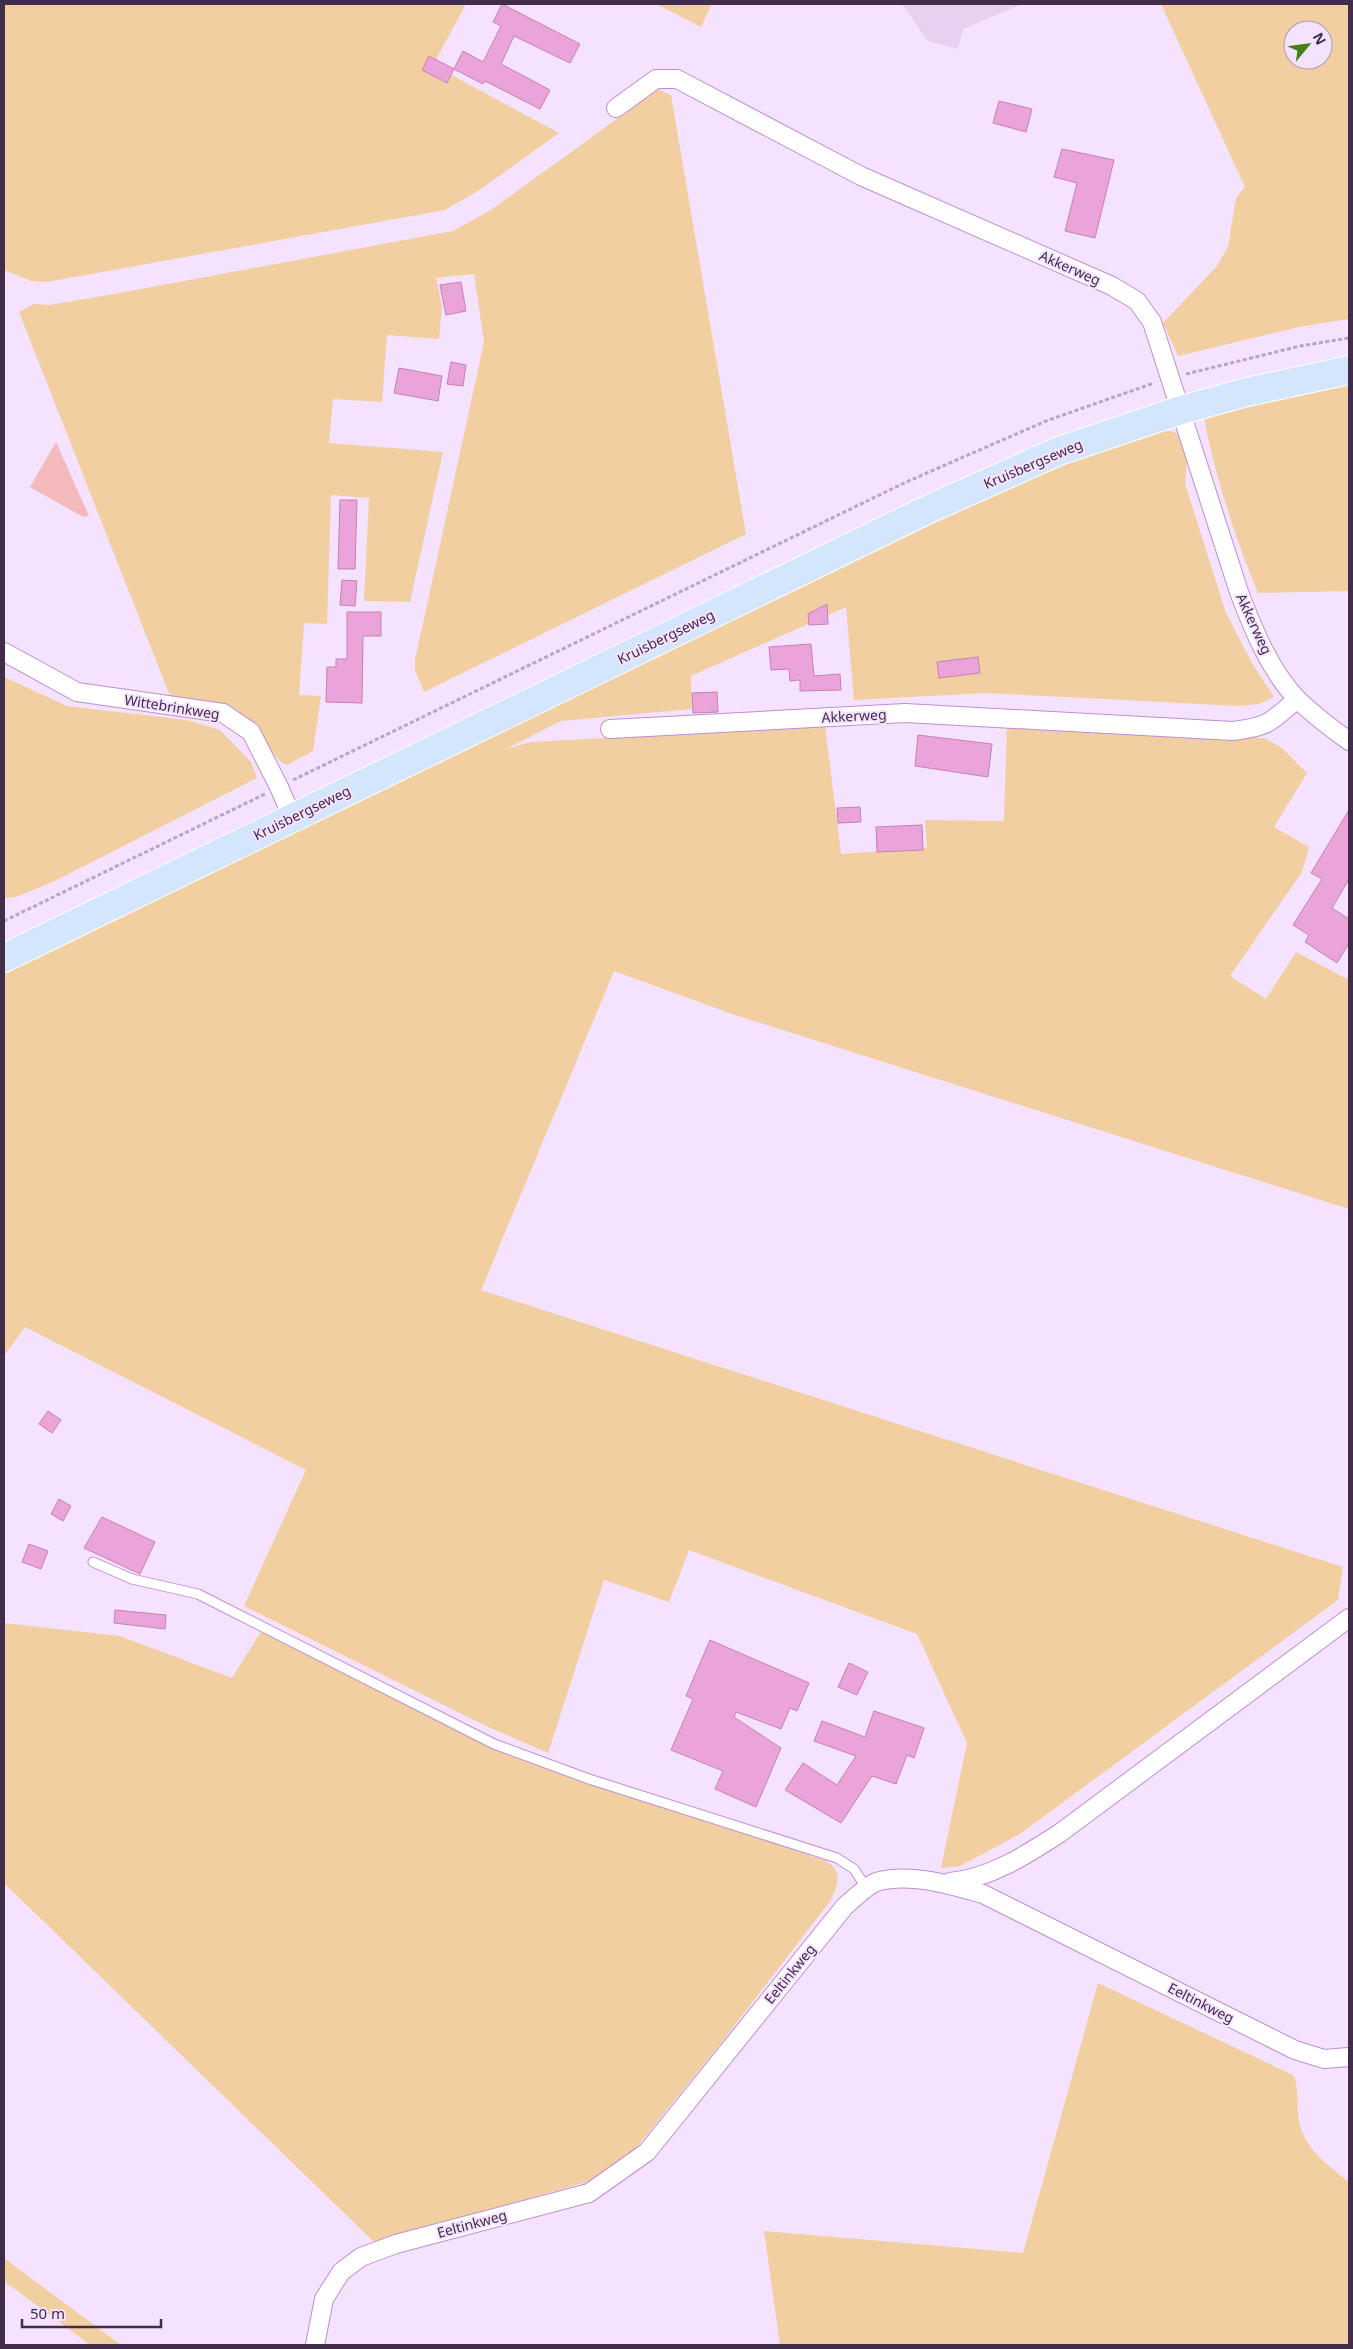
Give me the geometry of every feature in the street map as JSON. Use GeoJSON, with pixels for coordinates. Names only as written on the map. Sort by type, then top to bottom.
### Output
{"type":"FeatureCollection","features":[{"type":"Feature","properties":{"kind":"main road","name":"Kruisbergseweg"},"geometry":{"type":"LineString","coordinates":[[4,958],[931,508],[1059,451],[1181,410],[1247,392],[1349,370]]}},
{"type":"Feature","properties":{"kind":"street","name":"Akkerweg"},"geometry":{"type":"LineString","coordinates":[[616,108],[656,79],[677,79],[861,176],[1112,286],[1137,301],[1152,322],[1239,592],[1254,630],[1279,675],[1297,699],[1349,742]]}},
{"type":"Feature","properties":{"kind":"street","name":"Wittebrinkweg"},"geometry":{"type":"LineString","coordinates":[[4,652],[77,692],[223,713],[251,732],[292,817]]}},
{"type":"Feature","properties":{"kind":"street","name":"Akkerweg"},"geometry":{"type":"LineString","coordinates":[[610,729],[905,713],[1233,731],[1258,728],[1273,720],[1297,699]]}},
{"type":"Feature","properties":{"kind":"street"},"geometry":{"type":"LineString","coordinates":[[945,1883],[966,1881],[1019,1860],[1349,1618]]}},
{"type":"Feature","properties":{"kind":"street","name":"Eeltinkweg"},"geometry":{"type":"LineString","coordinates":[[316,2345],[324,2299],[341,2272],[361,2257],[396,2244],[589,2193],[648,2152],[845,1906],[875,1883],[897,1879],[945,1883],[983,1894],[1294,2050],[1324,2059],[1349,2057]]}},
{"type":"Feature","properties":{"kind":"lane"},"geometry":{"type":"LineString","coordinates":[[93,1562],[132,1579],[198,1594],[494,1744],[589,1779],[837,1858],[854,1869],[867,1889]]}},
{"type":"Feature","properties":{"kind":"path"},"geometry":{"type":"LineString","coordinates":[[4,921],[904,483],[1046,421],[1171,377],[1300,346],[1349,338]]}},
{"type":"Feature","properties":{"kind":"shaded area"},"geometry":{"type":"Polygon","coordinates":[[[4,4],[466,4],[433,65],[559,133],[478,191],[445,210],[47,282],[31,281],[4,270],[4,4]]]}},
{"type":"Feature","properties":{"kind":"shaded area"},"geometry":{"type":"Polygon","coordinates":[[[656,4],[712,4],[701,27],[656,4]]]}},
{"type":"Feature","properties":{"kind":"shaded area"},"geometry":{"type":"Polygon","coordinates":[[[902,4],[1022,4],[963,29],[958,49],[928,41],[902,4]]]}},
{"type":"Feature","properties":{"kind":"shaded area"},"geometry":{"type":"Polygon","coordinates":[[[1161,4],[1349,4],[1349,319],[1299,327],[1178,356],[1163,323],[1217,266],[1228,247],[1236,198],[1245,187],[1161,4]]]}},
{"type":"Feature","properties":{"kind":"shaded area"},"geometry":{"type":"Polygon","coordinates":[[[658,89],[671,95],[746,534],[424,692],[415,670],[415,660],[484,342],[474,274],[436,278],[442,306],[439,339],[387,335],[382,402],[333,399],[329,443],[443,452],[410,602],[364,601],[369,498],[331,495],[327,624],[304,623],[299,695],[321,696],[313,751],[287,765],[281,762],[244,724],[211,706],[170,696],[19,312],[34,304],[49,305],[114,294],[453,231],[491,210],[658,89]]]}},
{"type":"Feature","properties":{"kind":"shaded area"},"geometry":{"type":"Polygon","coordinates":[[[1349,383],[1349,591],[1258,593],[1226,506],[1204,417],[1238,404],[1349,383]]]}},
{"type":"Feature","properties":{"kind":"shaded area"},"geometry":{"type":"Polygon","coordinates":[[[1158,430],[1171,431],[1180,435],[1187,459],[1185,484],[1226,613],[1252,663],[1274,697],[1259,704],[1239,706],[986,693],[854,700],[846,607],[691,676],[692,709],[561,721],[506,749],[531,742],[825,726],[841,854],[927,848],[925,820],[1004,821],[1007,719],[1151,726],[1248,738],[1264,738],[1282,748],[1307,773],[1274,827],[1309,847],[1302,872],[1230,976],[1266,999],[1296,952],[1349,980],[1349,1209],[732,1014],[614,971],[481,1290],[1343,1567],[1338,1600],[1020,1834],[960,1866],[941,1868],[967,1743],[917,1634],[689,1550],[669,1602],[604,1580],[548,1753],[484,1725],[244,1606],[306,1470],[25,1327],[4,1356],[4,969],[1004,485],[1158,430]]]}},
{"type":"Feature","properties":{"kind":"shaded area"},"geometry":{"type":"Polygon","coordinates":[[[56,442],[89,516],[83,517],[30,487],[56,442]]]}},
{"type":"Feature","properties":{"kind":"shaded area"},"geometry":{"type":"Polygon","coordinates":[[[4,677],[67,706],[187,720],[220,730],[251,762],[257,778],[55,881],[16,897],[4,898],[4,677]]]}},
{"type":"Feature","properties":{"kind":"shaded area"},"geometry":{"type":"Polygon","coordinates":[[[4,1623],[120,1636],[232,1678],[262,1630],[462,1733],[531,1762],[826,1861],[835,1869],[837,1874],[836,1889],[831,1900],[721,2043],[623,2164],[587,2182],[374,2242],[4,1883],[4,1623]]]}},
{"type":"Feature","properties":{"kind":"shaded area"},"geometry":{"type":"Polygon","coordinates":[[[1098,1983],[1293,2075],[1297,2089],[1298,2113],[1303,2135],[1315,2153],[1349,2182],[1349,2345],[780,2345],[764,2231],[1023,2253],[1098,1983]]]}},
{"type":"Feature","properties":{"kind":"shaded area"},"geometry":{"type":"Polygon","coordinates":[[[4,2258],[121,2345],[90,2345],[4,2281],[4,2258]]]}},
{"type":"Feature","properties":{"kind":"building"},"geometry":{"type":"Polygon","coordinates":[[[502,4],[580,44],[570,63],[514,36],[501,64],[550,90],[540,109],[485,81],[483,84],[454,69],[463,51],[483,62],[501,26],[493,22],[502,4]]]}},
{"type":"Feature","properties":{"kind":"building"},"geometry":{"type":"Polygon","coordinates":[[[429,56],[454,69],[447,83],[422,70],[429,56]]]}},
{"type":"Feature","properties":{"kind":"building"},"geometry":{"type":"Polygon","coordinates":[[[999,101],[1032,109],[1026,132],[993,123],[999,101]]]}},
{"type":"Feature","properties":{"kind":"building"},"geometry":{"type":"Polygon","coordinates":[[[1062,149],[1114,160],[1095,238],[1065,231],[1077,183],[1054,177],[1062,149]]]}},
{"type":"Feature","properties":{"kind":"building"},"geometry":{"type":"Polygon","coordinates":[[[461,282],[466,311],[446,315],[440,285],[461,282]]]}},
{"type":"Feature","properties":{"kind":"building"},"geometry":{"type":"Polygon","coordinates":[[[451,362],[466,365],[463,386],[447,384],[451,362]]]}},
{"type":"Feature","properties":{"kind":"building"},"geometry":{"type":"Polygon","coordinates":[[[399,368],[442,376],[438,401],[394,393],[399,368]]]}},
{"type":"Feature","properties":{"kind":"building"},"geometry":{"type":"Polygon","coordinates":[[[340,500],[357,500],[355,569],[338,569],[340,500]]]}},
{"type":"Feature","properties":{"kind":"building"},"geometry":{"type":"Polygon","coordinates":[[[342,580],[357,581],[355,606],[340,605],[342,580]]]}},
{"type":"Feature","properties":{"kind":"building"},"geometry":{"type":"Polygon","coordinates":[[[827,604],[828,624],[809,625],[808,614],[827,604]]]}},
{"type":"Feature","properties":{"kind":"building"},"geometry":{"type":"Polygon","coordinates":[[[347,612],[381,612],[381,636],[363,636],[362,703],[326,702],[327,667],[336,667],[336,659],[347,659],[347,612]]]}},
{"type":"Feature","properties":{"kind":"building"},"geometry":{"type":"Polygon","coordinates":[[[811,644],[814,676],[840,674],[841,690],[800,691],[800,680],[790,681],[789,669],[771,670],[769,647],[811,644]]]}},
{"type":"Feature","properties":{"kind":"building"},"geometry":{"type":"Polygon","coordinates":[[[978,657],[980,673],[939,678],[937,662],[978,657]]]}},
{"type":"Feature","properties":{"kind":"building"},"geometry":{"type":"Polygon","coordinates":[[[717,692],[718,712],[693,713],[692,693],[717,692]]]}},
{"type":"Feature","properties":{"kind":"building"},"geometry":{"type":"Polygon","coordinates":[[[918,735],[992,744],[988,777],[915,766],[918,735]]]}},
{"type":"Feature","properties":{"kind":"building"},"geometry":{"type":"Polygon","coordinates":[[[860,807],[861,822],[838,823],[837,808],[860,807]]]}},
{"type":"Feature","properties":{"kind":"building"},"geometry":{"type":"Polygon","coordinates":[[[1349,810],[1349,879],[1332,908],[1349,919],[1349,943],[1337,963],[1305,942],[1309,935],[1293,925],[1322,879],[1311,873],[1349,810]]]}},
{"type":"Feature","properties":{"kind":"building"},"geometry":{"type":"Polygon","coordinates":[[[922,825],[923,850],[877,852],[876,827],[922,825]]]}},
{"type":"Feature","properties":{"kind":"building"},"geometry":{"type":"Polygon","coordinates":[[[48,1411],[61,1420],[52,1433],[39,1424],[48,1411]]]}},
{"type":"Feature","properties":{"kind":"building"},"geometry":{"type":"Polygon","coordinates":[[[59,1499],[71,1506],[63,1521],[51,1514],[59,1499]]]}},
{"type":"Feature","properties":{"kind":"building"},"geometry":{"type":"Polygon","coordinates":[[[102,1517],[155,1542],[140,1574],[84,1548],[102,1517]]]}},
{"type":"Feature","properties":{"kind":"building"},"geometry":{"type":"Polygon","coordinates":[[[29,1544],[48,1551],[41,1569],[22,1562],[29,1544]]]}},
{"type":"Feature","properties":{"kind":"building"},"geometry":{"type":"Polygon","coordinates":[[[115,1610],[166,1615],[165,1629],[114,1623],[115,1610]]]}},
{"type":"Feature","properties":{"kind":"building"},"geometry":{"type":"Polygon","coordinates":[[[710,1640],[809,1683],[797,1711],[790,1708],[781,1729],[736,1712],[734,1717],[781,1748],[756,1807],[715,1789],[723,1771],[671,1750],[693,1699],[686,1696],[710,1640]]]}},
{"type":"Feature","properties":{"kind":"building"},"geometry":{"type":"Polygon","coordinates":[[[849,1663],[868,1672],[857,1695],[838,1687],[849,1663]]]}},
{"type":"Feature","properties":{"kind":"building"},"geometry":{"type":"Polygon","coordinates":[[[874,1711],[924,1728],[914,1758],[907,1755],[896,1784],[872,1776],[841,1823],[785,1790],[803,1763],[837,1785],[856,1756],[814,1741],[822,1721],[865,1737],[874,1711]]]}}]}
